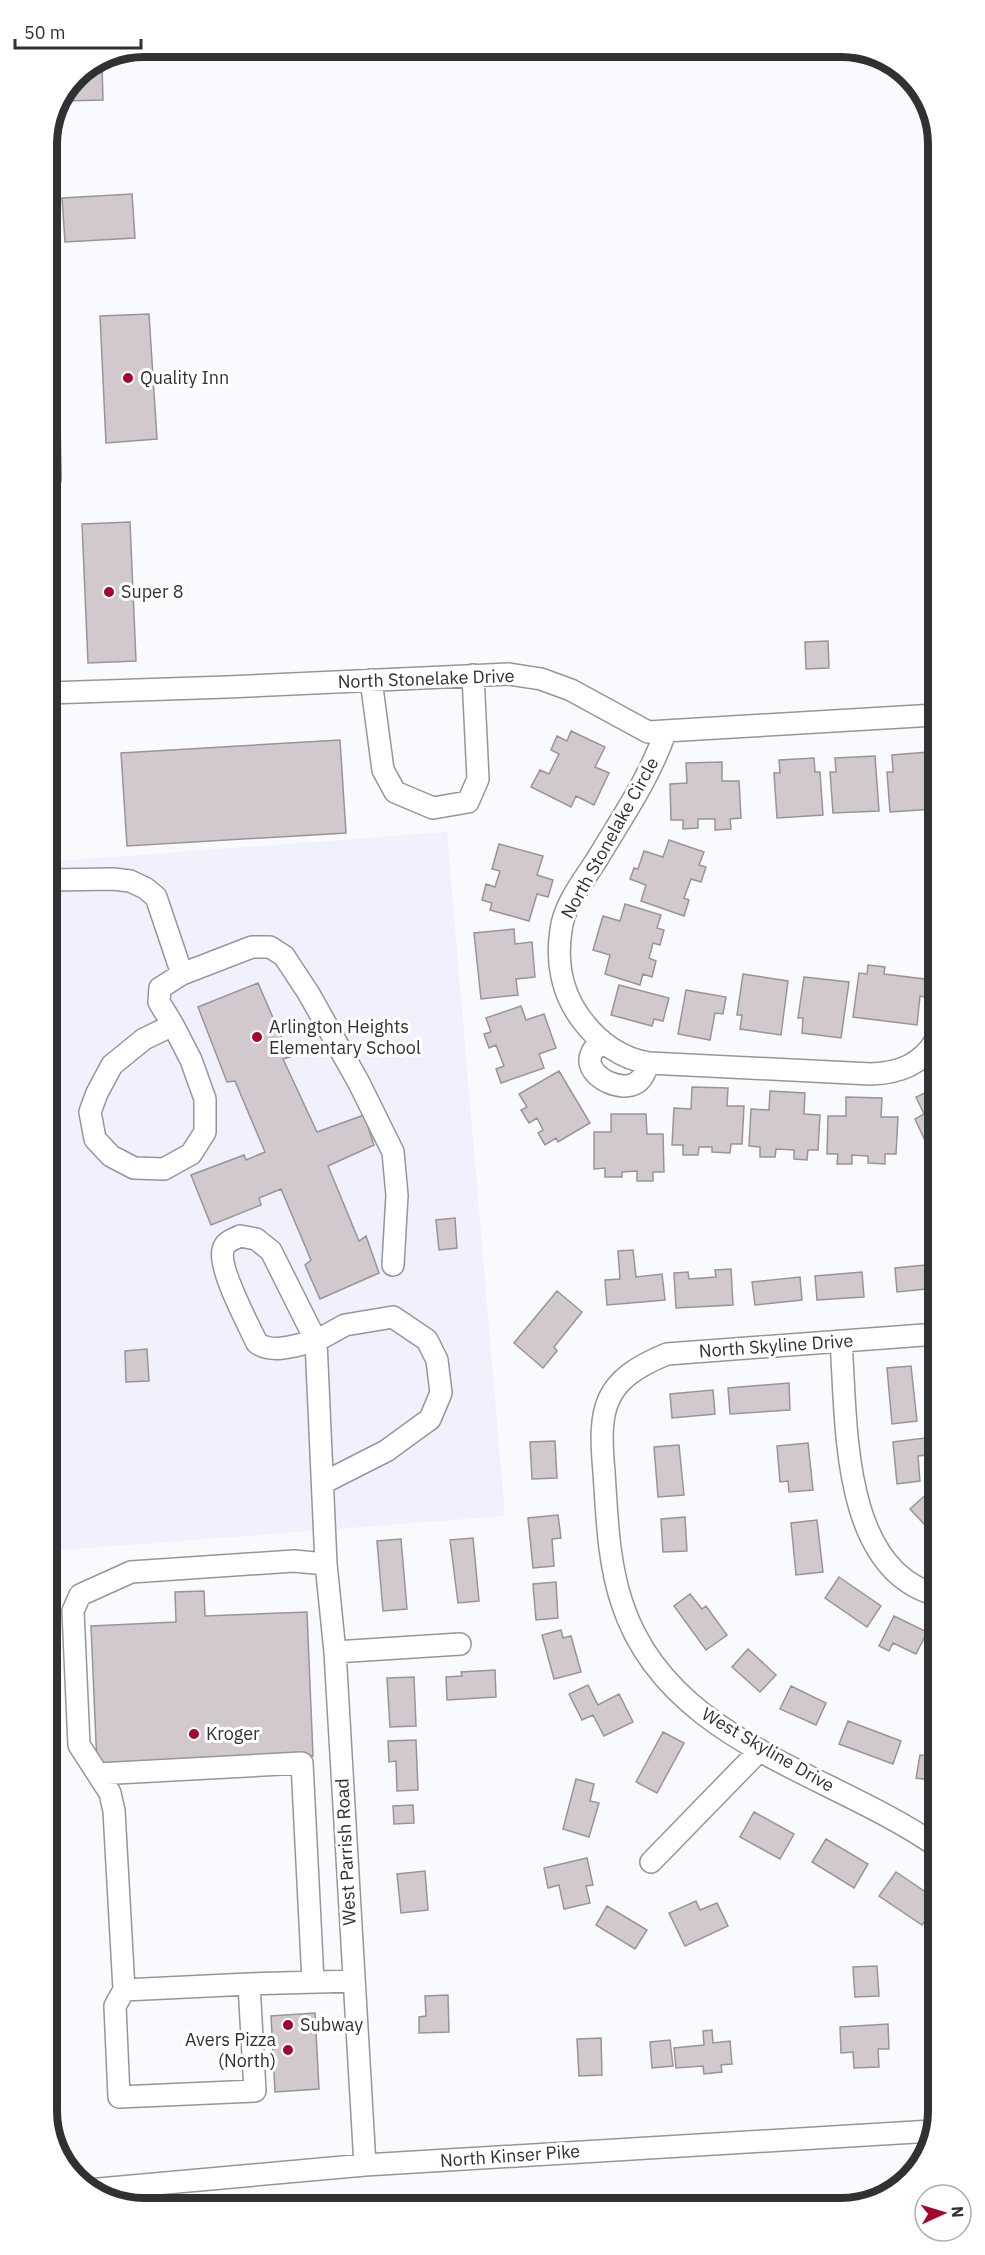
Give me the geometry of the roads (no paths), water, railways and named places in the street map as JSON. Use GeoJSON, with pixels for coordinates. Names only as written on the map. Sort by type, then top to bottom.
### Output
{"type":"FeatureCollection","features":[{"type":"Feature","properties":{"kind":"street","name":"North Stonelake Drive"},"geometry":{"type":"LineString","coordinates":[[57,693],[509,674],[541,679],[571,690],[648,732],[665,733],[928,715]]}},
{"type":"Feature","properties":{"kind":"street"},"geometry":{"type":"LineString","coordinates":[[371,680],[383,770],[394,792],[433,808],[468,802],[478,779],[472,675]]}},
{"type":"Feature","properties":{"kind":"street","name":"North Stonelake Circle"},"geometry":{"type":"LineString","coordinates":[[665,733],[657,758],[573,897],[561,928],[560,961],[563,982],[573,1009],[601,1040],[621,1054],[650,1063],[885,1074],[912,1065],[928,1051]]}},
{"type":"Feature","properties":{"kind":"street"},"geometry":{"type":"LineString","coordinates":[[57,880],[113,879],[130,881],[145,888],[156,897],[182,974]]}},
{"type":"Feature","properties":{"kind":"street"},"geometry":{"type":"LineString","coordinates":[[172,1025],[144,1039],[112,1065],[90,1112],[95,1139],[111,1156],[134,1168],[164,1169],[191,1154],[205,1132],[206,1099],[191,1060],[172,1025],[159,1002],[160,988],[182,974],[252,947],[270,947],[284,956],[309,994],[393,1152],[397,1195],[393,1265]]}},
{"type":"Feature","properties":{"kind":"street"},"geometry":{"type":"LineString","coordinates":[[601,1040],[591,1054],[590,1063],[595,1075],[618,1086],[628,1087],[639,1082],[650,1063]]}},
{"type":"Feature","properties":{"kind":"street"},"geometry":{"type":"LineString","coordinates":[[316,1341],[271,1251],[256,1239],[240,1236],[227,1242],[223,1251],[223,1265],[257,1343],[263,1348],[274,1349],[316,1341],[345,1325],[393,1317],[427,1340],[437,1360],[441,1394],[430,1419],[386,1451],[323,1483]]}},
{"type":"Feature","properties":{"kind":"street","name":"North Skyline Drive"},"geometry":{"type":"LineString","coordinates":[[623,1378],[643,1364],[667,1354],[928,1335]]}},
{"type":"Feature","properties":{"kind":"street","name":"West Parrish Road"},"geometry":{"type":"LineString","coordinates":[[316,1341],[326,1564],[334,1652],[364,2165]]}},
{"type":"Feature","properties":{"kind":"street"},"geometry":{"type":"LineString","coordinates":[[841,1341],[850,1456],[856,1499],[862,1520],[871,1539],[898,1574],[928,1591]]}},
{"type":"Feature","properties":{"kind":"street","name":"West Skyline Drive"},"geometry":{"type":"LineString","coordinates":[[623,1378],[610,1395],[605,1407],[602,1434],[610,1544],[622,1603],[639,1643],[659,1674],[704,1716],[760,1750],[928,1840]]}},
{"type":"Feature","properties":{"kind":"street"},"geometry":{"type":"LineString","coordinates":[[249,1984],[255,2091],[119,2097],[115,2006],[124,1990],[114,1811],[110,1793],[79,1745],[73,1611],[80,1594],[131,1572],[294,1562],[326,1564]]}},
{"type":"Feature","properties":{"kind":"street"},"geometry":{"type":"LineString","coordinates":[[334,1652],[460,1644]]}},
{"type":"Feature","properties":{"kind":"street"},"geometry":{"type":"LineString","coordinates":[[651,1862],[760,1750]]}},
{"type":"Feature","properties":{"kind":"street"},"geometry":{"type":"LineString","coordinates":[[98,1774],[302,1763],[313,1981]]}},
{"type":"Feature","properties":{"kind":"street"},"geometry":{"type":"LineString","coordinates":[[124,1990],[354,1981]]}},
{"type":"Feature","properties":{"kind":"street","name":"North Kinser Pike"},"geometry":{"type":"LineString","coordinates":[[106,2188],[364,2165],[925,2130]]}},
{"type":"Feature","properties":{"kind":"place","name":"Quality Inn"},"geometry":{"type":"Point","coordinates":[128,378]}},
{"type":"Feature","properties":{"kind":"place","name":"Super 8"},"geometry":{"type":"Point","coordinates":[109,592]}},
{"type":"Feature","properties":{"kind":"place","name":"Arlington Heights Elementary School"},"geometry":{"type":"Point","coordinates":[257,1037]}},
{"type":"Feature","properties":{"kind":"place","name":"Kroger"},"geometry":{"type":"Point","coordinates":[194,1734]}},
{"type":"Feature","properties":{"kind":"place","name":"Subway"},"geometry":{"type":"Point","coordinates":[288,2025]}},
{"type":"Feature","properties":{"kind":"place","name":"Avers Pizza (North)"},"geometry":{"type":"Point","coordinates":[288,2050]}}]}
